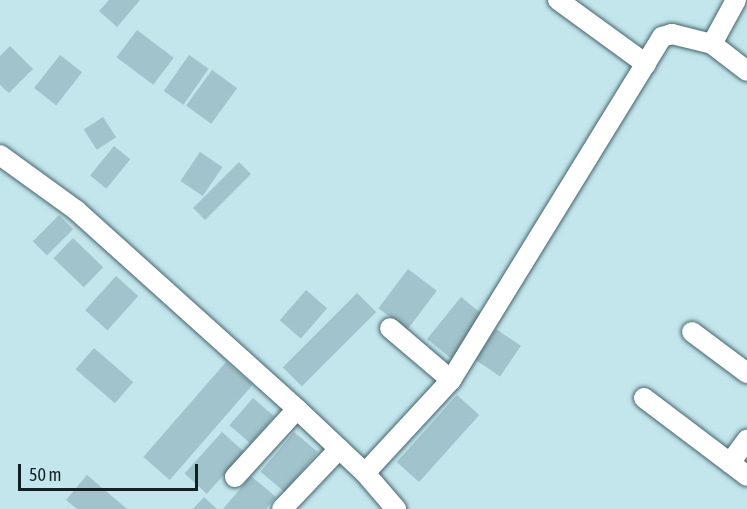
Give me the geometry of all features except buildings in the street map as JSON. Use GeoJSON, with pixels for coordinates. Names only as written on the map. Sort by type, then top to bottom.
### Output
{"type":"FeatureCollection","features":[{"type":"Feature","properties":{"kind":"street"},"geometry":{"type":"LineString","coordinates":[[558,0],[646,64]]}},
{"type":"Feature","properties":{"kind":"street"},"geometry":{"type":"LineString","coordinates":[[712,44],[736,0]]}},
{"type":"Feature","properties":{"kind":"street"},"geometry":{"type":"LineString","coordinates":[[365,473],[451,380],[646,64],[667,34],[712,44],[747,71]]}},
{"type":"Feature","properties":{"kind":"street"},"geometry":{"type":"LineString","coordinates":[[0,155],[76,210],[297,409],[365,473],[396,509]]}},
{"type":"Feature","properties":{"kind":"street"},"geometry":{"type":"LineString","coordinates":[[390,328],[451,380]]}},
{"type":"Feature","properties":{"kind":"street"},"geometry":{"type":"LineString","coordinates":[[692,332],[747,373]]}},
{"type":"Feature","properties":{"kind":"street"},"geometry":{"type":"LineString","coordinates":[[644,398],[747,476]]}},
{"type":"Feature","properties":{"kind":"street"},"geometry":{"type":"LineString","coordinates":[[235,477],[297,409]]}},
{"type":"Feature","properties":{"kind":"street"},"geometry":{"type":"LineString","coordinates":[[730,463],[747,440]]}},
{"type":"Feature","properties":{"kind":"street"},"geometry":{"type":"LineString","coordinates":[[282,509],[339,449]]}}]}
